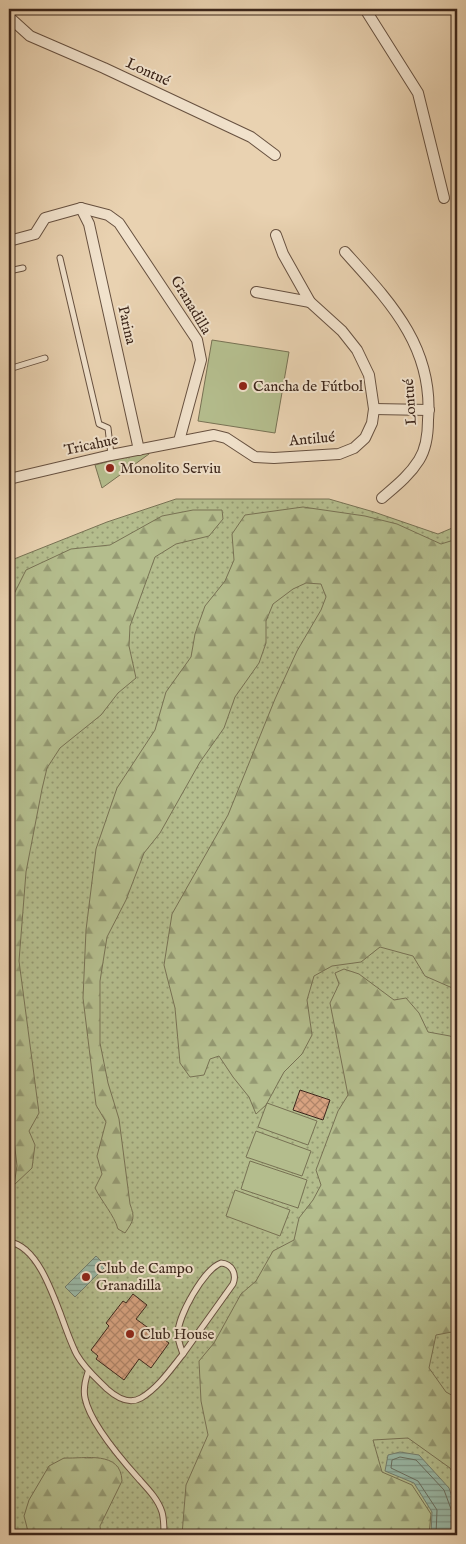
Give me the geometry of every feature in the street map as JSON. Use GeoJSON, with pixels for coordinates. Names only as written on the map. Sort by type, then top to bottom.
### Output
{"type":"FeatureCollection","features":[{"type":"Feature","properties":{"kind":"street"},"geometry":{"type":"LineString","coordinates":[[365,9],[418,93],[444,198]]}},
{"type":"Feature","properties":{"kind":"street","name":"Lontué"},"geometry":{"type":"LineString","coordinates":[[9,17],[30,36],[104,68],[251,137],[275,155]]}},
{"type":"Feature","properties":{"kind":"street"},"geometry":{"type":"LineString","coordinates":[[9,241],[35,234],[45,218],[81,208]]}},
{"type":"Feature","properties":{"kind":"street","name":"Granadilla"},"geometry":{"type":"LineString","coordinates":[[81,208],[108,215],[119,223],[197,340],[201,360],[179,441]]}},
{"type":"Feature","properties":{"kind":"street","name":"Parina"},"geometry":{"type":"LineString","coordinates":[[81,208],[89,224],[139,450]]}},
{"type":"Feature","properties":{"kind":"street","name":"Antilué"},"geometry":{"type":"LineString","coordinates":[[179,441],[214,435],[226,438],[255,457],[274,458],[339,454],[354,448],[365,438],[372,423],[374,408],[369,375],[357,350],[342,331],[310,302],[283,254],[276,235]]}},
{"type":"Feature","properties":{"kind":"street","name":"Lontué"},"geometry":{"type":"LineString","coordinates":[[345,252],[382,293],[406,326],[417,348],[425,379],[429,410],[427,436],[420,458],[406,478],[382,498]]}},
{"type":"Feature","properties":{"kind":"street"},"geometry":{"type":"LineString","coordinates":[[256,292],[310,302]]}},
{"type":"Feature","properties":{"kind":"street"},"geometry":{"type":"LineString","coordinates":[[374,408],[429,410]]}},
{"type":"Feature","properties":{"kind":"street","name":"Tricahue"},"geometry":{"type":"LineString","coordinates":[[9,479],[179,441]]}},
{"type":"Feature","properties":{"kind":"lane"},"geometry":{"type":"LineString","coordinates":[[60,258],[99,424],[108,428],[111,455]]}},
{"type":"Feature","properties":{"kind":"lane"},"geometry":{"type":"LineString","coordinates":[[9,271],[23,268]]}},
{"type":"Feature","properties":{"kind":"lane"},"geometry":{"type":"LineString","coordinates":[[9,369],[45,358]]}},
{"type":"Feature","properties":{"kind":"lane"},"geometry":{"type":"LineString","coordinates":[[9,1242],[23,1247],[39,1266],[50,1286],[64,1327],[88,1372],[115,1397],[127,1400],[140,1399],[158,1383],[183,1354],[234,1284],[234,1271],[227,1264],[218,1264],[205,1275],[182,1316],[177,1337],[183,1354]]}},
{"type":"Feature","properties":{"kind":"lane"},"geometry":{"type":"LineString","coordinates":[[88,1372],[84,1386],[85,1399],[91,1413],[104,1435],[125,1463],[152,1494],[162,1512],[164,1535]]}},
{"type":"Feature","properties":{"kind":"green space","name":"Cancha de Fútbol"},"geometry":{"type":"Polygon","coordinates":[[[212,340],[289,352],[275,433],[198,421],[212,340]]]}},
{"type":"Feature","properties":{"kind":"green space"},"geometry":{"type":"Polygon","coordinates":[[[148,451],[149,454],[102,488],[95,465],[148,451]]]}},
{"type":"Feature","properties":{"kind":"green space","name":"Club de Campo Granadilla"},"geometry":{"type":"Polygon","coordinates":[[[176,499],[329,499],[438,534],[457,526],[457,1535],[9,1535],[9,561],[107,522],[176,499]]]}},
{"type":"Feature","properties":{"kind":"green space"},"geometry":{"type":"Polygon","coordinates":[[[303,507],[365,516],[397,524],[441,544],[457,539],[457,990],[425,976],[413,956],[380,947],[361,962],[332,966],[314,976],[307,1000],[312,1035],[302,1054],[284,1072],[266,1105],[256,1114],[249,1097],[219,1056],[210,1059],[204,1075],[190,1077],[180,1063],[175,1008],[164,965],[172,914],[228,815],[275,699],[297,651],[321,610],[326,597],[321,584],[306,583],[293,589],[273,604],[266,621],[266,643],[259,663],[235,697],[224,728],[200,762],[160,833],[144,853],[126,900],[107,937],[100,981],[100,1043],[108,1083],[119,1119],[130,1204],[133,1213],[132,1222],[125,1233],[118,1229],[95,1188],[102,1174],[97,1156],[106,1122],[96,1105],[83,998],[86,930],[96,849],[117,788],[155,730],[166,692],[191,657],[195,634],[205,606],[225,581],[234,560],[232,534],[245,515],[303,507]]]}},
{"type":"Feature","properties":{"kind":"green space"},"geometry":{"type":"Polygon","coordinates":[[[193,510],[222,510],[223,519],[209,536],[176,544],[155,557],[130,626],[129,646],[136,678],[118,693],[101,715],[60,748],[47,768],[26,872],[19,961],[39,1113],[29,1131],[35,1145],[32,1168],[14,1185],[17,1166],[9,1097],[9,604],[26,570],[71,549],[110,545],[162,516],[193,510]]]}},
{"type":"Feature","properties":{"kind":"green space"},"geometry":{"type":"Polygon","coordinates":[[[344,969],[359,974],[394,1000],[406,998],[419,1013],[428,1032],[450,1036],[457,1040],[457,1331],[436,1335],[429,1368],[446,1392],[457,1398],[457,1481],[450,1468],[408,1438],[373,1440],[382,1472],[412,1485],[431,1514],[429,1535],[182,1535],[186,1485],[208,1435],[201,1401],[199,1361],[214,1343],[241,1294],[256,1281],[273,1251],[294,1240],[299,1218],[313,1200],[321,1185],[316,1170],[338,1111],[348,1095],[330,1003],[339,984],[335,973],[344,969]]]}},
{"type":"Feature","properties":{"kind":"green space"},"geometry":{"type":"Polygon","coordinates":[[[267,1103],[317,1121],[308,1145],[258,1127],[267,1103]]]}},
{"type":"Feature","properties":{"kind":"green space"},"geometry":{"type":"Polygon","coordinates":[[[256,1131],[311,1151],[302,1176],[246,1157],[256,1131]]]}},
{"type":"Feature","properties":{"kind":"green space"},"geometry":{"type":"Polygon","coordinates":[[[250,1161],[307,1180],[298,1208],[241,1189],[250,1161]]]}},
{"type":"Feature","properties":{"kind":"green space"},"geometry":{"type":"Polygon","coordinates":[[[235,1190],[290,1210],[280,1236],[226,1216],[235,1190]]]}},
{"type":"Feature","properties":{"kind":"green space"},"geometry":{"type":"Polygon","coordinates":[[[64,1458],[100,1458],[109,1460],[120,1471],[122,1481],[100,1526],[101,1535],[29,1535],[24,1516],[29,1500],[49,1466],[64,1458]]]}},
{"type":"Feature","properties":{"kind":"water","name":"Club de Campo Granadilla"},"geometry":{"type":"Polygon","coordinates":[[[96,1256],[106,1266],[75,1297],[65,1287],[96,1256]]]}},
{"type":"Feature","properties":{"kind":"water"},"geometry":{"type":"Polygon","coordinates":[[[400,1452],[419,1455],[449,1488],[457,1512],[457,1535],[431,1535],[432,1512],[414,1483],[385,1471],[388,1455],[400,1452]]]}},
{"type":"Feature","properties":{"kind":"building"},"geometry":{"type":"Polygon","coordinates":[[[300,1090],[330,1100],[323,1120],[293,1110],[300,1090]]]}},
{"type":"Feature","properties":{"kind":"building","name":"Club House"},"geometry":{"type":"Polygon","coordinates":[[[133,1294],[147,1305],[136,1319],[169,1343],[151,1368],[139,1359],[124,1380],[96,1359],[98,1356],[91,1350],[109,1326],[106,1323],[123,1301],[126,1303],[133,1294]]]}},
{"type":"Feature","properties":{"kind":"place","name":"Cancha de Fútbol"},"geometry":{"type":"Point","coordinates":[243,386]}},
{"type":"Feature","properties":{"kind":"place","name":"Monolito Serviu"},"geometry":{"type":"Point","coordinates":[110,468]}},
{"type":"Feature","properties":{"kind":"place","name":"Club de Campo Granadilla"},"geometry":{"type":"Point","coordinates":[86,1277]}},
{"type":"Feature","properties":{"kind":"place","name":"Club House"},"geometry":{"type":"Point","coordinates":[130,1334]}}]}
